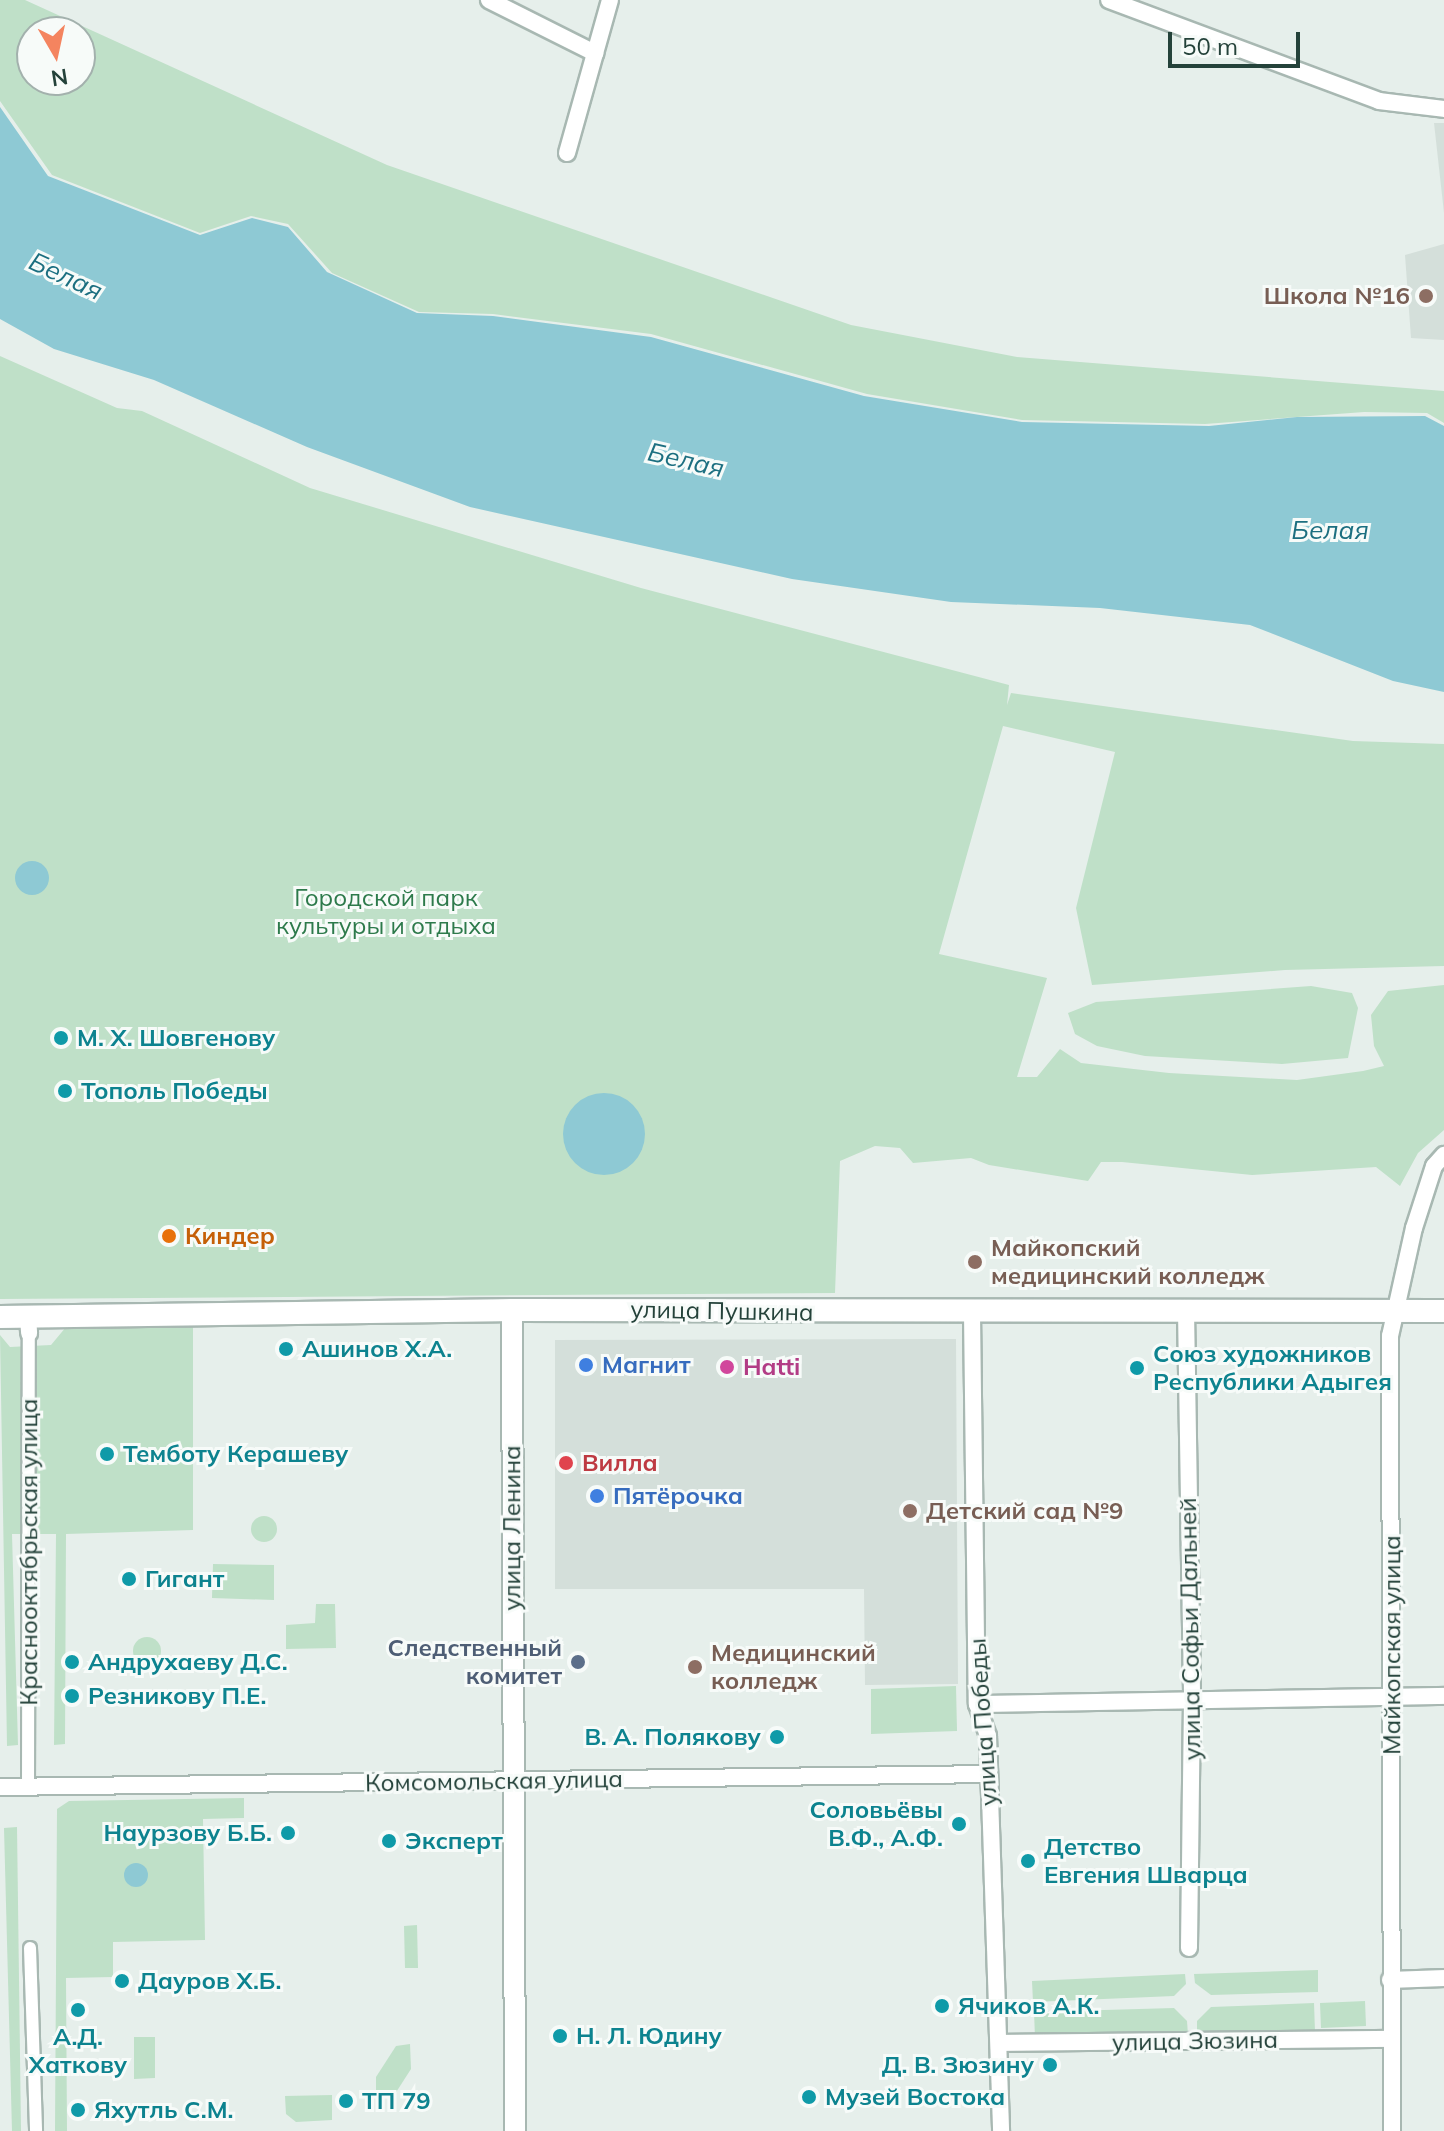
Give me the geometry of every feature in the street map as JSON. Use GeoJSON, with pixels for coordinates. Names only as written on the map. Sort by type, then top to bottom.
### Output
{"type":"FeatureCollection","features":[{"type":"Feature","properties":{"kind":"main road","name":"улица Пушкина"},"geometry":{"type":"LineString","coordinates":[[0,1317],[29,1325],[512,1310],[972,1313],[1444,1311]]}},
{"type":"Feature","properties":{"kind":"street"},"geometry":{"type":"LineString","coordinates":[[489,0],[595,53]]}},
{"type":"Feature","properties":{"kind":"street"},"geometry":{"type":"LineString","coordinates":[[567,153],[610,0]]}},
{"type":"Feature","properties":{"kind":"street"},"geometry":{"type":"LineString","coordinates":[[1114,1],[1379,101],[1444,109]]}},
{"type":"Feature","properties":{"kind":"street","name":"Майкопская улица"},"geometry":{"type":"LineString","coordinates":[[1392,2131],[1394,1311],[1439,1160]]}},
{"type":"Feature","properties":{"kind":"street","name":"улица Ленина"},"geometry":{"type":"LineString","coordinates":[[512,1310],[515,2131]]}},
{"type":"Feature","properties":{"kind":"street","name":"улица Софьи Дальней"},"geometry":{"type":"LineString","coordinates":[[1186,1310],[1192,1701],[1189,1948]]}},
{"type":"Feature","properties":{"kind":"street","name":"улица Победы"},"geometry":{"type":"LineString","coordinates":[[972,1313],[977,1704],[988,1736],[1001,2043],[1001,2131]]}},
{"type":"Feature","properties":{"kind":"street","name":"Краснооктябрьская улица"},"geometry":{"type":"LineString","coordinates":[[28,1788],[29,1325]]}},
{"type":"Feature","properties":{"kind":"street"},"geometry":{"type":"LineString","coordinates":[[977,1704],[1444,1696]]}},
{"type":"Feature","properties":{"kind":"street","name":"Комсомольская улица"},"geometry":{"type":"LineString","coordinates":[[0,1787],[989,1774]]}},
{"type":"Feature","properties":{"kind":"street"},"geometry":{"type":"LineString","coordinates":[[30,1948],[36,2131]]}},
{"type":"Feature","properties":{"kind":"street"},"geometry":{"type":"LineString","coordinates":[[1390,1980],[1444,1978]]}},
{"type":"Feature","properties":{"kind":"street","name":"улица Зюзина"},"geometry":{"type":"LineString","coordinates":[[1001,2043],[1390,2039]]}},
{"type":"Feature","properties":{"kind":"shaded area"},"geometry":{"type":"Polygon","coordinates":[[[1434,123],[1444,123],[1444,213],[1434,123]]]}},
{"type":"Feature","properties":{"kind":"shaded area","name":"Школа №16"},"geometry":{"type":"Polygon","coordinates":[[[1444,244],[1444,340],[1411,338],[1405,255],[1444,244]]]}},
{"type":"Feature","properties":{"kind":"shaded area"},"geometry":{"type":"Polygon","coordinates":[[[956,1339],[958,1684],[865,1685],[864,1589],[555,1589],[555,1340],[956,1339]]]}},
{"type":"Feature","properties":{"kind":"green space"},"geometry":{"type":"Polygon","coordinates":[[[0,0],[25,0],[60,16],[16,16],[16,96],[96,96],[96,32],[387,165],[851,325],[1017,357],[1444,391],[1444,423],[1427,413],[1364,412],[1205,424],[1022,420],[867,394],[651,334],[493,314],[419,312],[332,273],[288,224],[251,216],[200,233],[52,175],[0,101],[0,0]]]}},
{"type":"Feature","properties":{"kind":"green space","name":"Городской парк культуры и отдыха"},"geometry":{"type":"Polygon","coordinates":[[[0,356],[117,408],[142,411],[310,488],[641,588],[1009,685],[1007,705],[1011,693],[1353,741],[1444,744],[1444,966],[1285,970],[1092,985],[1076,908],[1115,752],[1003,726],[939,954],[1047,978],[1017,1077],[1037,1077],[1060,1049],[1081,1063],[1169,1073],[1297,1080],[1363,1071],[1384,1066],[1374,1046],[1371,1015],[1388,991],[1444,985],[1444,1130],[1418,1153],[1400,1186],[1376,1167],[1252,1175],[1122,1162],[1101,1162],[1088,1181],[989,1165],[971,1158],[913,1163],[900,1148],[875,1146],[840,1161],[835,1293],[0,1299],[0,356]]]}},
{"type":"Feature","properties":{"kind":"green space"},"geometry":{"type":"Polygon","coordinates":[[[1311,986],[1352,993],[1358,1008],[1348,1058],[1282,1064],[1145,1056],[1097,1046],[1075,1034],[1068,1013],[1096,1002],[1311,986]]]}},
{"type":"Feature","properties":{"kind":"green space"},"geometry":{"type":"Polygon","coordinates":[[[193,1326],[193,1530],[66,1534],[65,1744],[54,1745],[56,1534],[12,1534],[18,1745],[7,1746],[0,1335],[10,1347],[51,1345],[66,1327],[193,1326]]]}},
{"type":"Feature","properties":{"kind":"green space"},"geometry":{"type":"Polygon","coordinates":[[[264,1516],[273,1520],[277,1529],[273,1538],[264,1542],[255,1538],[251,1529],[255,1520],[264,1516]]]}},
{"type":"Feature","properties":{"kind":"green space"},"geometry":{"type":"Polygon","coordinates":[[[213,1564],[274,1565],[274,1600],[212,1598],[213,1564]]]}},
{"type":"Feature","properties":{"kind":"green space"},"geometry":{"type":"Polygon","coordinates":[[[316,1604],[335,1604],[336,1648],[286,1649],[286,1625],[315,1623],[316,1604]]]}},
{"type":"Feature","properties":{"kind":"green space"},"geometry":{"type":"Polygon","coordinates":[[[147,1637],[157,1641],[161,1651],[157,1661],[147,1665],[137,1661],[133,1651],[137,1641],[147,1637]]]}},
{"type":"Feature","properties":{"kind":"green space"},"geometry":{"type":"Polygon","coordinates":[[[956,1686],[957,1731],[871,1734],[871,1689],[956,1686]]]}},
{"type":"Feature","properties":{"kind":"green space"},"geometry":{"type":"Polygon","coordinates":[[[244,1798],[244,1818],[203,1819],[205,1940],[113,1942],[113,1977],[66,1978],[67,2131],[55,2131],[57,1809],[69,1801],[244,1798]]]}},
{"type":"Feature","properties":{"kind":"green space"},"geometry":{"type":"Polygon","coordinates":[[[17,1827],[21,2131],[12,2131],[4,1828],[17,1827]]]}},
{"type":"Feature","properties":{"kind":"green space"},"geometry":{"type":"Polygon","coordinates":[[[417,1925],[418,1968],[405,1968],[404,1926],[417,1925]]]}},
{"type":"Feature","properties":{"kind":"green space"},"geometry":{"type":"Polygon","coordinates":[[[1318,1970],[1318,1992],[1211,1995],[1195,1983],[1194,1974],[1318,1970]]]}},
{"type":"Feature","properties":{"kind":"green space"},"geometry":{"type":"Polygon","coordinates":[[[1185,1974],[1186,1984],[1174,1996],[1033,2002],[1032,1981],[1185,1974]]]}},
{"type":"Feature","properties":{"kind":"green space"},"geometry":{"type":"Polygon","coordinates":[[[1365,2001],[1366,2026],[1321,2028],[1320,2003],[1365,2001]]]}},
{"type":"Feature","properties":{"kind":"green space"},"geometry":{"type":"Polygon","coordinates":[[[1314,2003],[1315,2032],[1197,2035],[1197,2021],[1211,2007],[1314,2003]]]}},
{"type":"Feature","properties":{"kind":"green space"},"geometry":{"type":"Polygon","coordinates":[[[1174,2008],[1187,2021],[1188,2035],[1035,2037],[1034,2012],[1174,2008]]]}},
{"type":"Feature","properties":{"kind":"green space"},"geometry":{"type":"Polygon","coordinates":[[[134,2037],[155,2037],[155,2078],[134,2079],[134,2037]]]}},
{"type":"Feature","properties":{"kind":"green space"},"geometry":{"type":"Polygon","coordinates":[[[410,2044],[411,2069],[393,2097],[376,2096],[376,2077],[396,2046],[410,2044]]]}},
{"type":"Feature","properties":{"kind":"green space"},"geometry":{"type":"Polygon","coordinates":[[[332,2095],[332,2120],[296,2122],[286,2114],[285,2096],[332,2095]]]}},
{"type":"Feature","properties":{"kind":"water","name":"Белая"},"geometry":{"type":"Polygon","coordinates":[[[0,107],[48,176],[200,235],[252,218],[288,227],[327,272],[417,313],[493,316],[651,337],[864,396],[1022,422],[1209,426],[1297,417],[1425,416],[1444,426],[1444,692],[1393,681],[1250,625],[1100,608],[951,602],[792,579],[470,507],[307,447],[154,380],[54,349],[0,319],[0,107]]]}},
{"type":"Feature","properties":{"kind":"water"},"geometry":{"type":"Polygon","coordinates":[[[32,861],[44,866],[49,878],[44,890],[32,895],[20,890],[15,878],[20,866],[32,861]]]}},
{"type":"Feature","properties":{"kind":"water"},"geometry":{"type":"Polygon","coordinates":[[[604,1093],[620,1097],[633,1105],[641,1118],[645,1134],[641,1150],[633,1163],[620,1171],[604,1175],[588,1171],[575,1163],[567,1150],[563,1134],[567,1118],[575,1105],[588,1097],[604,1093]]]}},
{"type":"Feature","properties":{"kind":"water"},"geometry":{"type":"Polygon","coordinates":[[[136,1863],[145,1866],[148,1875],[145,1884],[136,1887],[127,1884],[124,1875],[127,1866],[136,1863]]]}},
{"type":"Feature","properties":{"kind":"place","name":"Школа №16"},"geometry":{"type":"Point","coordinates":[1426,296]}},
{"type":"Feature","properties":{"kind":"place","name":"М. Х. Шовгенову"},"geometry":{"type":"Point","coordinates":[61,1038]}},
{"type":"Feature","properties":{"kind":"place","name":"Тополь Победы"},"geometry":{"type":"Point","coordinates":[65,1091]}},
{"type":"Feature","properties":{"kind":"place","name":"Киндер"},"geometry":{"type":"Point","coordinates":[169,1236]}},
{"type":"Feature","properties":{"kind":"place","name":"Майкопский медицинский колледж"},"geometry":{"type":"Point","coordinates":[975,1262]}},
{"type":"Feature","properties":{"kind":"place","name":"Ашинов Х.А."},"geometry":{"type":"Point","coordinates":[286,1349]}},
{"type":"Feature","properties":{"kind":"place","name":"Магнит"},"geometry":{"type":"Point","coordinates":[586,1365]}},
{"type":"Feature","properties":{"kind":"place","name":"Hatti"},"geometry":{"type":"Point","coordinates":[727,1367]}},
{"type":"Feature","properties":{"kind":"place","name":"Союз художников Республики Адыгея"},"geometry":{"type":"Point","coordinates":[1137,1368]}},
{"type":"Feature","properties":{"kind":"place","name":"Темботу Керашеву"},"geometry":{"type":"Point","coordinates":[107,1454]}},
{"type":"Feature","properties":{"kind":"place","name":"Вилла"},"geometry":{"type":"Point","coordinates":[566,1463]}},
{"type":"Feature","properties":{"kind":"place","name":"Пятёрочка"},"geometry":{"type":"Point","coordinates":[597,1496]}},
{"type":"Feature","properties":{"kind":"place","name":"Детский сад №9"},"geometry":{"type":"Point","coordinates":[910,1511]}},
{"type":"Feature","properties":{"kind":"place","name":"Гигант"},"geometry":{"type":"Point","coordinates":[129,1579]}},
{"type":"Feature","properties":{"kind":"place","name":"Андрухаеву Д.С."},"geometry":{"type":"Point","coordinates":[72,1662]}},
{"type":"Feature","properties":{"kind":"place","name":"Следственный комитет"},"geometry":{"type":"Point","coordinates":[578,1662]}},
{"type":"Feature","properties":{"kind":"place","name":"Медицинский колледж"},"geometry":{"type":"Point","coordinates":[695,1667]}},
{"type":"Feature","properties":{"kind":"place","name":"Резникову П.Е."},"geometry":{"type":"Point","coordinates":[72,1696]}},
{"type":"Feature","properties":{"kind":"place","name":"В. А. Полякову"},"geometry":{"type":"Point","coordinates":[777,1737]}},
{"type":"Feature","properties":{"kind":"place","name":"Соловьёвы В.Ф., А.Ф."},"geometry":{"type":"Point","coordinates":[959,1824]}},
{"type":"Feature","properties":{"kind":"place","name":"Наурзову Б.Б."},"geometry":{"type":"Point","coordinates":[288,1833]}},
{"type":"Feature","properties":{"kind":"place","name":"Эксперт"},"geometry":{"type":"Point","coordinates":[389,1841]}},
{"type":"Feature","properties":{"kind":"place","name":"Детство Евгения Шварца"},"geometry":{"type":"Point","coordinates":[1028,1861]}},
{"type":"Feature","properties":{"kind":"place","name":"Дауров Х.Б."},"geometry":{"type":"Point","coordinates":[122,1981]}},
{"type":"Feature","properties":{"kind":"place","name":"Ячиков А.К."},"geometry":{"type":"Point","coordinates":[942,2006]}},
{"type":"Feature","properties":{"kind":"place","name":"А.Д. Хаткову"},"geometry":{"type":"Point","coordinates":[78,2010]}},
{"type":"Feature","properties":{"kind":"place","name":"Н. Л. Юдину"},"geometry":{"type":"Point","coordinates":[560,2036]}},
{"type":"Feature","properties":{"kind":"place","name":"Д. В. Зюзину"},"geometry":{"type":"Point","coordinates":[1050,2065]}},
{"type":"Feature","properties":{"kind":"place","name":"Музей Востока"},"geometry":{"type":"Point","coordinates":[809,2097]}},
{"type":"Feature","properties":{"kind":"place","name":"ТП 79"},"geometry":{"type":"Point","coordinates":[346,2101]}},
{"type":"Feature","properties":{"kind":"place","name":"Яхутль С.М."},"geometry":{"type":"Point","coordinates":[78,2110]}}]}
